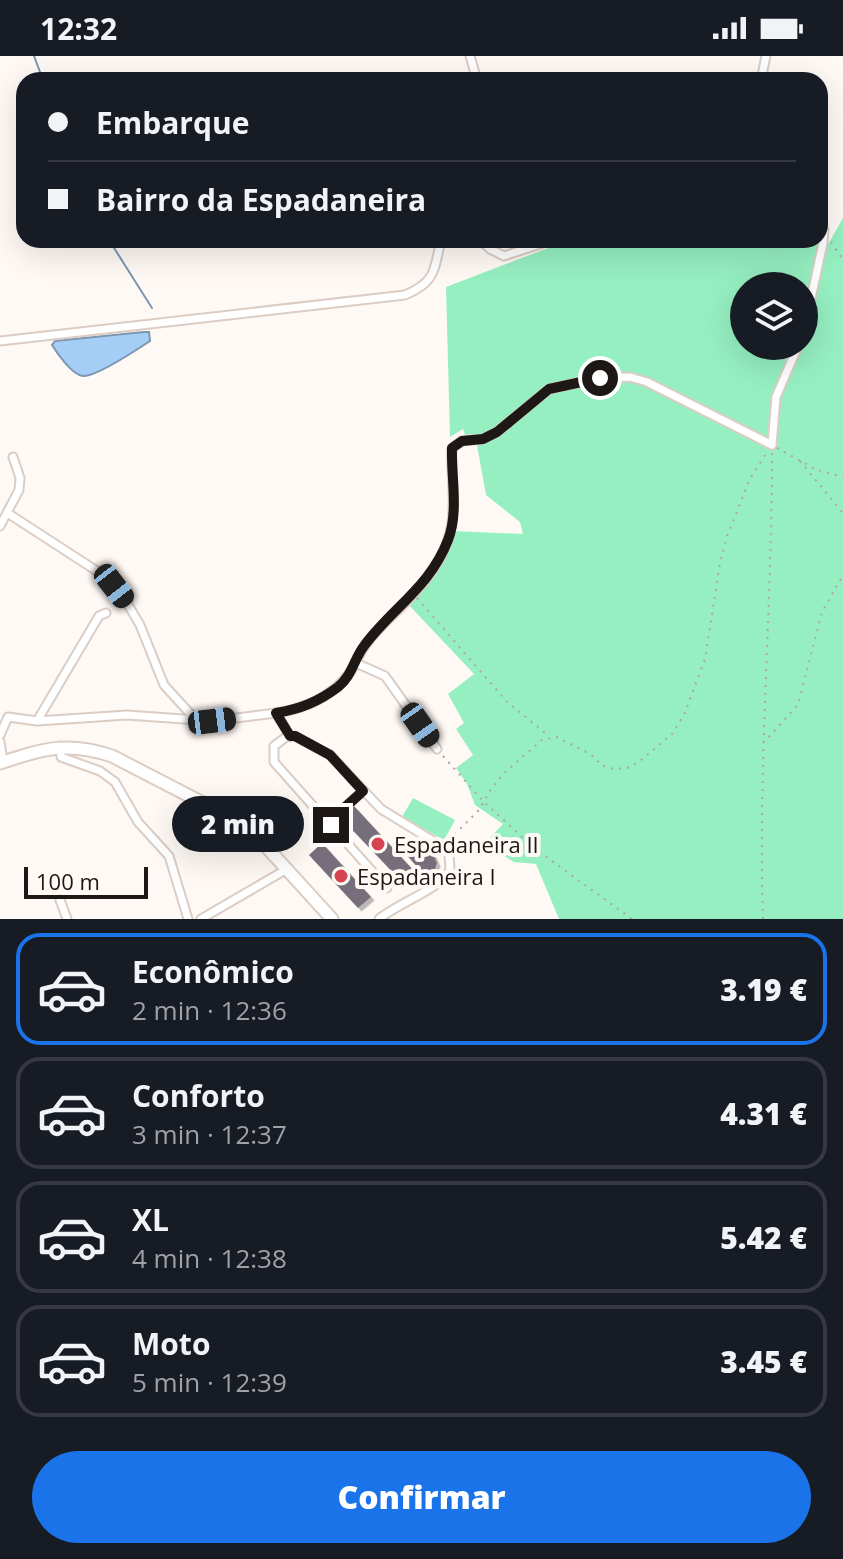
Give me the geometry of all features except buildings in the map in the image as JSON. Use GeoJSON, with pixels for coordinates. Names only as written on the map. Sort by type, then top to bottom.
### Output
{"type":"FeatureCollection","features":[{"type":"Feature","properties":{"kind":"main road"},"geometry":{"type":"LineString","coordinates":[[2,762],[60,746],[92,749],[112,756],[251,830],[332,919]]}},
{"type":"Feature","properties":{"kind":"street"},"geometry":{"type":"LineString","coordinates":[[0,341],[405,295],[422,288],[432,279],[439,248]]}},
{"type":"Feature","properties":{"kind":"street"},"geometry":{"type":"LineString","coordinates":[[489,248],[504,256],[528,248]]}},
{"type":"Feature","properties":{"kind":"street"},"geometry":{"type":"LineString","coordinates":[[817,272],[820,248]]}},
{"type":"Feature","properties":{"kind":"street"},"geometry":{"type":"LineString","coordinates":[[0,735],[4,715],[37,721],[127,715],[212,721],[301,709],[340,686],[366,643],[414,595],[440,556],[452,526],[452,448],[462,441],[483,439],[497,432],[549,389],[600,378],[630,377],[691,402],[772,445],[776,397],[792,360]]}},
{"type":"Feature","properties":{"kind":"street"},"geometry":{"type":"LineString","coordinates":[[0,526],[19,490],[20,478],[13,465],[13,457]]}},
{"type":"Feature","properties":{"kind":"street"},"geometry":{"type":"LineString","coordinates":[[9,514],[103,575],[114,586],[140,625],[164,685],[195,719]]}},
{"type":"Feature","properties":{"kind":"street"},"geometry":{"type":"LineString","coordinates":[[37,721],[99,616],[106,613]]}},
{"type":"Feature","properties":{"kind":"street"},"geometry":{"type":"LineString","coordinates":[[356,663],[385,676],[437,749]]}},
{"type":"Feature","properties":{"kind":"street"},"geometry":{"type":"LineString","coordinates":[[276,713],[290,736]]}},
{"type":"Feature","properties":{"kind":"street"},"geometry":{"type":"LineString","coordinates":[[321,815],[274,762],[274,746],[290,736],[330,755],[391,817],[443,847],[450,862],[447,876],[379,919]]}},
{"type":"Feature","properties":{"kind":"street"},"geometry":{"type":"LineString","coordinates":[[0,742],[2,762]]}},
{"type":"Feature","properties":{"kind":"street"},"geometry":{"type":"LineString","coordinates":[[60,746],[61,757],[108,775],[138,822],[165,850],[180,887],[188,919]]}},
{"type":"Feature","properties":{"kind":"street"},"geometry":{"type":"LineString","coordinates":[[363,791],[332,819],[331,825],[387,888]]}},
{"type":"Feature","properties":{"kind":"street"},"geometry":{"type":"LineString","coordinates":[[201,919],[287,869]]}},
{"type":"Feature","properties":{"kind":"street"},"geometry":{"type":"LineString","coordinates":[[60,900],[67,919]]}},
{"type":"Feature","properties":{"kind":"path"},"geometry":{"type":"LineString","coordinates":[[828,236],[843,260]]}},
{"type":"Feature","properties":{"kind":"path"},"geometry":{"type":"LineString","coordinates":[[772,445],[826,474],[843,477]]}},
{"type":"Feature","properties":{"kind":"path"},"geometry":{"type":"LineString","coordinates":[[443,847],[484,802],[504,773],[550,737],[557,737],[590,754],[603,766],[614,769],[627,768],[640,761],[672,734],[684,715],[705,659],[727,536],[758,462],[772,445]]}},
{"type":"Feature","properties":{"kind":"path"},"geometry":{"type":"LineString","coordinates":[[763,919],[762,744],[769,639],[772,445]]}},
{"type":"Feature","properties":{"kind":"path"},"geometry":{"type":"LineString","coordinates":[[799,460],[843,513]]}},
{"type":"Feature","properties":{"kind":"path"},"geometry":{"type":"LineString","coordinates":[[762,744],[798,705],[822,612],[843,575]]}},
{"type":"Feature","properties":{"kind":"path"},"geometry":{"type":"LineString","coordinates":[[414,595],[507,702],[550,737]]}},
{"type":"Feature","properties":{"kind":"path"},"geometry":{"type":"LineString","coordinates":[[437,749],[484,802],[534,848],[632,919]]}},
{"type":"Feature","properties":{"kind":"green space"},"geometry":{"type":"Polygon","coordinates":[[[843,218],[843,919],[559,919],[536,864],[514,862],[484,844],[503,824],[475,805],[467,784],[456,768],[473,755],[456,729],[464,723],[448,694],[474,674],[408,604],[436,571],[447,552],[453,531],[523,534],[520,522],[486,495],[475,434],[465,435],[463,429],[450,437],[446,287],[548,248],[828,248],[843,218]]]}},
{"type":"Feature","properties":{"kind":"green space"},"geometry":{"type":"Polygon","coordinates":[[[413,798],[455,820],[444,840],[402,817],[413,798]]]}},
{"type":"Feature","properties":{"kind":"water"},"geometry":{"type":"Polygon","coordinates":[[[149,332],[150,341],[107,367],[83,376],[70,368],[52,345],[55,341],[149,332]]]}},
{"type":"Feature","properties":{"kind":"waterway"},"geometry":{"type":"LineString","coordinates":[[34,56],[40,72]]}},
{"type":"Feature","properties":{"kind":"waterway"},"geometry":{"type":"LineString","coordinates":[[114,248],[152,308]]}},
{"type":"Feature","properties":{"kind":"place","name":"Espadaneira II"},"geometry":{"type":"Point","coordinates":[378,844]}},
{"type":"Feature","properties":{"kind":"place","name":"Espadaneira I"},"geometry":{"type":"Point","coordinates":[341,876]}},
{"type":"Feature","properties":{"kind":"route"},"geometry":{"type":"LineString","coordinates":[[331,825],[332,819],[363,791],[330,755],[290,736],[276,713],[301,709],[340,686],[366,643],[414,595],[430,574],[452,526],[451,469],[455,444],[490,437],[549,389],[600,378]]}}]}
